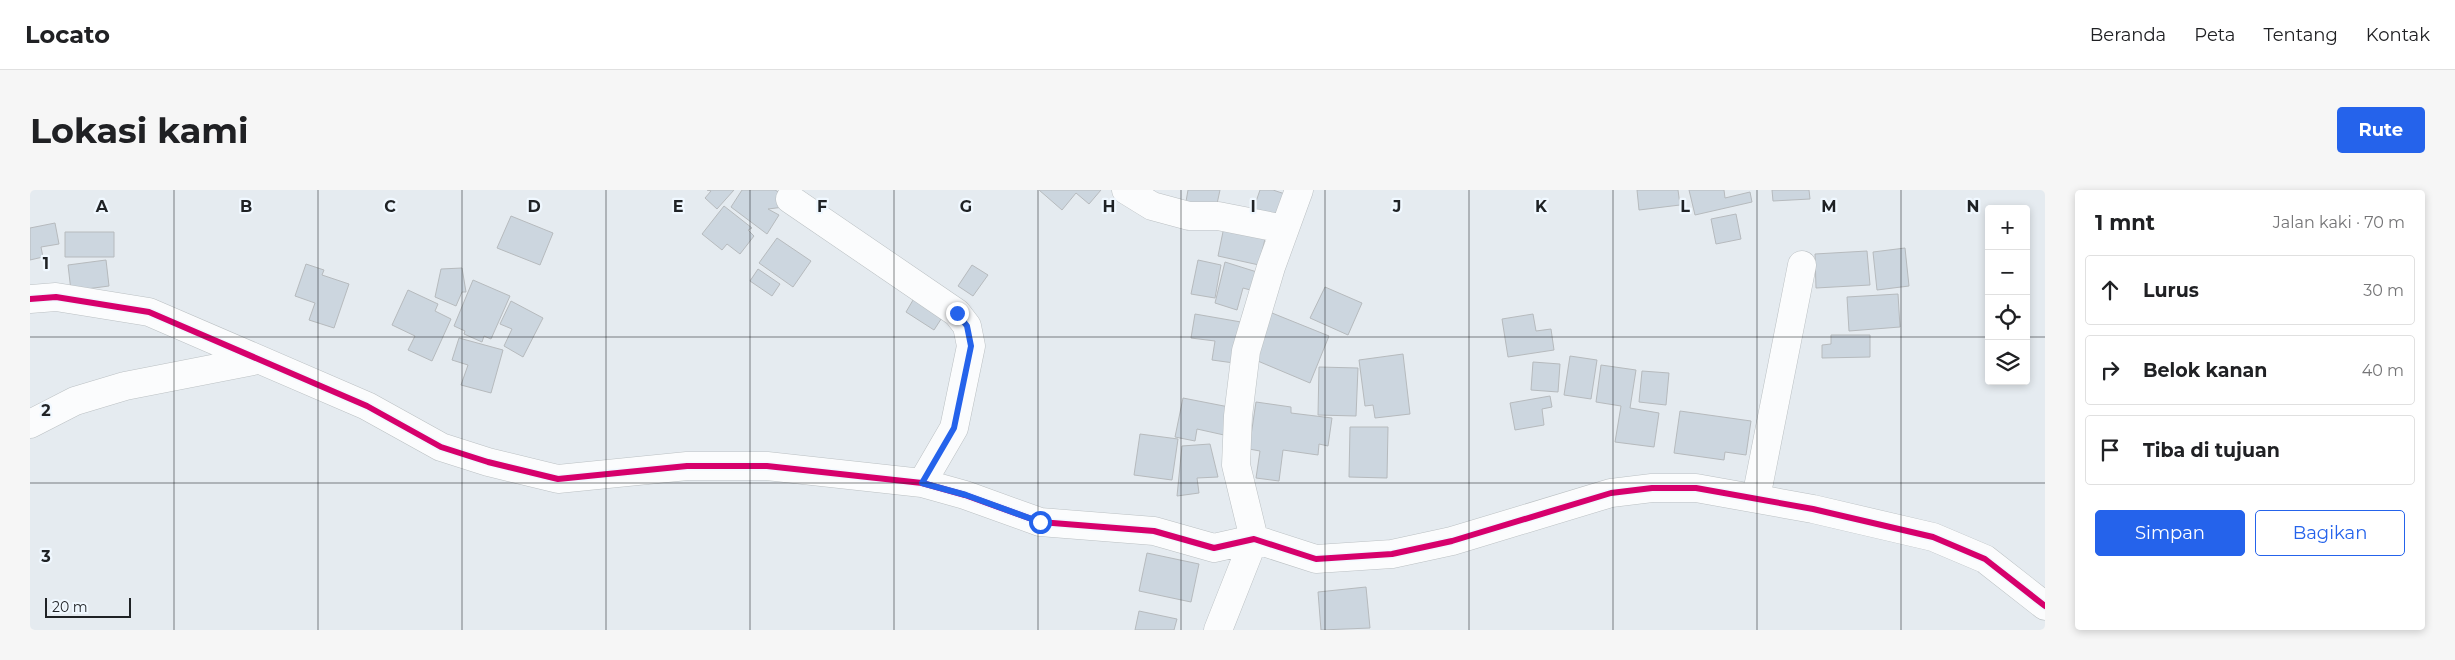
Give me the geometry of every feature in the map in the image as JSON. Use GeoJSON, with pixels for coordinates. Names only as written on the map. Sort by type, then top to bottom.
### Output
{"type":"FeatureCollection","features":[{"type":"Feature","properties":{"kind":"street"},"geometry":{"type":"LineString","coordinates":[[1126,190],[1152,206],[1189,216],[1218,216],[1284,229]]}},
{"type":"Feature","properties":{"kind":"street"},"geometry":{"type":"LineString","coordinates":[[1218,630],[1254,539],[1236,465],[1238,416],[1246,351],[1271,266],[1298,190]]}},
{"type":"Feature","properties":{"kind":"street"},"geometry":{"type":"LineString","coordinates":[[790,199],[957,313],[967,326],[971,346],[954,428],[922,483]]}},
{"type":"Feature","properties":{"kind":"street"},"geometry":{"type":"LineString","coordinates":[[1756,498],[1802,265]]}},
{"type":"Feature","properties":{"kind":"street"},"geometry":{"type":"LineString","coordinates":[[30,299],[56,297],[149,312],[367,406],[441,447],[488,462],[558,479],[687,466],[767,466],[922,483],[966,495],[1040,522],[1154,531],[1214,548],[1254,539],[1316,558],[1392,554],[1452,541],[1611,493],[1652,488],[1696,488],[1813,509],[1933,537],[1985,559],[2045,606]]}},
{"type":"Feature","properties":{"kind":"street"},"geometry":{"type":"LineString","coordinates":[[30,424],[75,401],[117,389],[258,360]]}},
{"type":"Feature","properties":{"kind":"building"},"geometry":{"type":"Polygon","coordinates":[[[707,190],[734,190],[717,209],[705,198],[711,191],[707,190]]]}},
{"type":"Feature","properties":{"kind":"building"},"geometry":{"type":"Polygon","coordinates":[[[742,190],[775,190],[784,195],[784,207],[768,209],[779,215],[767,234],[731,207],[742,190]]]}},
{"type":"Feature","properties":{"kind":"building"},"geometry":{"type":"Polygon","coordinates":[[[1039,190],[1101,190],[1089,204],[1076,193],[1062,210],[1039,190]]]}},
{"type":"Feature","properties":{"kind":"building"},"geometry":{"type":"Polygon","coordinates":[[[1188,190],[1220,190],[1215,213],[1185,207],[1188,190]]]}},
{"type":"Feature","properties":{"kind":"building"},"geometry":{"type":"Polygon","coordinates":[[[1260,190],[1273,190],[1285,194],[1275,224],[1251,216],[1260,190]]]}},
{"type":"Feature","properties":{"kind":"building"},"geometry":{"type":"Polygon","coordinates":[[[1637,190],[1678,190],[1680,205],[1639,210],[1637,190]]]}},
{"type":"Feature","properties":{"kind":"building"},"geometry":{"type":"Polygon","coordinates":[[[1689,190],[1724,190],[1725,198],[1750,192],[1752,202],[1695,215],[1689,190]]]}},
{"type":"Feature","properties":{"kind":"building"},"geometry":{"type":"Polygon","coordinates":[[[1772,190],[1809,190],[1810,199],[1773,201],[1772,190]]]}},
{"type":"Feature","properties":{"kind":"building"},"geometry":{"type":"Polygon","coordinates":[[[724,206],[752,228],[748,230],[754,236],[740,254],[727,244],[722,250],[702,234],[724,206]]]}},
{"type":"Feature","properties":{"kind":"building"},"geometry":{"type":"Polygon","coordinates":[[[1736,214],[1741,239],[1716,244],[1711,219],[1736,214]]]}},
{"type":"Feature","properties":{"kind":"building"},"geometry":{"type":"Polygon","coordinates":[[[511,216],[553,233],[540,265],[497,248],[511,216]]]}},
{"type":"Feature","properties":{"kind":"building"},"geometry":{"type":"Polygon","coordinates":[[[1225,222],[1267,230],[1259,265],[1218,256],[1225,222]]]}},
{"type":"Feature","properties":{"kind":"building"},"geometry":{"type":"Polygon","coordinates":[[[55,223],[59,244],[41,247],[43,257],[30,260],[30,228],[55,223]]]}},
{"type":"Feature","properties":{"kind":"building"},"geometry":{"type":"Polygon","coordinates":[[[65,232],[114,232],[114,257],[65,257],[65,232]]]}},
{"type":"Feature","properties":{"kind":"building"},"geometry":{"type":"Polygon","coordinates":[[[777,238],[811,261],[793,287],[759,263],[777,238]]]}},
{"type":"Feature","properties":{"kind":"building"},"geometry":{"type":"Polygon","coordinates":[[[1905,248],[1909,286],[1877,290],[1873,252],[1905,248]]]}},
{"type":"Feature","properties":{"kind":"building"},"geometry":{"type":"Polygon","coordinates":[[[1867,251],[1870,285],[1816,288],[1815,254],[1867,251]]]}},
{"type":"Feature","properties":{"kind":"building"},"geometry":{"type":"Polygon","coordinates":[[[106,260],[109,286],[71,291],[68,265],[106,260]]]}},
{"type":"Feature","properties":{"kind":"building"},"geometry":{"type":"Polygon","coordinates":[[[1198,260],[1221,265],[1215,298],[1191,294],[1198,260]]]}},
{"type":"Feature","properties":{"kind":"building"},"geometry":{"type":"Polygon","coordinates":[[[1225,262],[1260,273],[1254,291],[1243,288],[1237,310],[1215,303],[1225,262]]]}},
{"type":"Feature","properties":{"kind":"building"},"geometry":{"type":"Polygon","coordinates":[[[306,264],[324,270],[322,275],[349,284],[334,328],[309,320],[315,303],[295,296],[306,264]]]}},
{"type":"Feature","properties":{"kind":"building"},"geometry":{"type":"Polygon","coordinates":[[[972,265],[988,275],[973,296],[958,286],[972,265]]]}},
{"type":"Feature","properties":{"kind":"building"},"geometry":{"type":"Polygon","coordinates":[[[462,268],[466,292],[462,292],[456,306],[435,297],[441,269],[462,268]]]}},
{"type":"Feature","properties":{"kind":"building"},"geometry":{"type":"Polygon","coordinates":[[[758,269],[780,284],[772,296],[750,281],[758,269]]]}},
{"type":"Feature","properties":{"kind":"building"},"geometry":{"type":"Polygon","coordinates":[[[473,280],[510,296],[491,339],[484,336],[482,342],[464,334],[465,331],[454,326],[473,280]]]}},
{"type":"Feature","properties":{"kind":"building"},"geometry":{"type":"Polygon","coordinates":[[[1325,287],[1362,303],[1348,335],[1310,318],[1325,287]]]}},
{"type":"Feature","properties":{"kind":"building"},"geometry":{"type":"Polygon","coordinates":[[[408,290],[438,304],[435,311],[451,319],[432,361],[408,350],[415,336],[392,325],[408,290]]]}},
{"type":"Feature","properties":{"kind":"building"},"geometry":{"type":"Polygon","coordinates":[[[1898,294],[1900,327],[1849,331],[1847,297],[1898,294]]]}},
{"type":"Feature","properties":{"kind":"building"},"geometry":{"type":"Polygon","coordinates":[[[916,295],[945,313],[934,330],[906,312],[916,295]]]}},
{"type":"Feature","properties":{"kind":"building"},"geometry":{"type":"Polygon","coordinates":[[[511,301],[543,318],[523,357],[504,346],[512,329],[500,324],[511,301]]]}},
{"type":"Feature","properties":{"kind":"building"},"geometry":{"type":"Polygon","coordinates":[[[1272,313],[1329,336],[1310,383],[1253,359],[1272,313]]]}},
{"type":"Feature","properties":{"kind":"building"},"geometry":{"type":"Polygon","coordinates":[[[1195,314],[1241,322],[1234,363],[1212,360],[1215,341],[1191,338],[1195,314]]]}},
{"type":"Feature","properties":{"kind":"building"},"geometry":{"type":"Polygon","coordinates":[[[1533,314],[1536,331],[1551,329],[1554,350],[1508,357],[1502,319],[1533,314]]]}},
{"type":"Feature","properties":{"kind":"building"},"geometry":{"type":"Polygon","coordinates":[[[1831,335],[1870,335],[1870,357],[1822,358],[1822,345],[1831,344],[1831,335]]]}},
{"type":"Feature","properties":{"kind":"building"},"geometry":{"type":"Polygon","coordinates":[[[459,338],[503,350],[491,393],[461,385],[468,365],[452,360],[459,338]]]}},
{"type":"Feature","properties":{"kind":"building"},"geometry":{"type":"Polygon","coordinates":[[[1403,354],[1410,414],[1375,418],[1373,405],[1365,406],[1359,360],[1403,354]]]}},
{"type":"Feature","properties":{"kind":"building"},"geometry":{"type":"Polygon","coordinates":[[[1570,356],[1597,360],[1591,399],[1564,395],[1570,356]]]}},
{"type":"Feature","properties":{"kind":"building"},"geometry":{"type":"Polygon","coordinates":[[[1533,362],[1560,364],[1558,392],[1531,390],[1533,362]]]}},
{"type":"Feature","properties":{"kind":"building"},"geometry":{"type":"Polygon","coordinates":[[[1601,365],[1636,370],[1630,408],[1659,413],[1654,447],[1615,442],[1621,406],[1596,402],[1601,365]]]}},
{"type":"Feature","properties":{"kind":"building"},"geometry":{"type":"Polygon","coordinates":[[[1319,367],[1358,368],[1356,416],[1318,415],[1319,367]]]}},
{"type":"Feature","properties":{"kind":"building"},"geometry":{"type":"Polygon","coordinates":[[[1642,371],[1669,373],[1666,405],[1639,402],[1642,371]]]}},
{"type":"Feature","properties":{"kind":"building"},"geometry":{"type":"Polygon","coordinates":[[[1550,396],[1552,407],[1542,409],[1544,425],[1515,430],[1510,403],[1550,396]]]}},
{"type":"Feature","properties":{"kind":"building"},"geometry":{"type":"Polygon","coordinates":[[[1183,398],[1229,407],[1224,435],[1197,429],[1195,441],[1175,437],[1183,398]]]}},
{"type":"Feature","properties":{"kind":"building"},"geometry":{"type":"Polygon","coordinates":[[[1256,402],[1291,407],[1291,413],[1332,418],[1328,446],[1319,444],[1318,455],[1283,450],[1279,481],[1256,478],[1260,451],[1249,449],[1256,402]]]}},
{"type":"Feature","properties":{"kind":"building"},"geometry":{"type":"Polygon","coordinates":[[[1680,411],[1751,421],[1746,455],[1725,452],[1724,460],[1674,453],[1680,411]]]}},
{"type":"Feature","properties":{"kind":"building"},"geometry":{"type":"Polygon","coordinates":[[[1350,427],[1388,427],[1387,478],[1349,477],[1350,427]]]}},
{"type":"Feature","properties":{"kind":"building"},"geometry":{"type":"Polygon","coordinates":[[[1140,434],[1178,439],[1172,480],[1134,475],[1140,434]]]}},
{"type":"Feature","properties":{"kind":"building"},"geometry":{"type":"Polygon","coordinates":[[[1210,444],[1218,477],[1197,478],[1199,493],[1177,496],[1182,446],[1210,444]]]}},
{"type":"Feature","properties":{"kind":"building"},"geometry":{"type":"Polygon","coordinates":[[[1147,553],[1199,564],[1191,602],[1139,591],[1147,553]]]}},
{"type":"Feature","properties":{"kind":"building"},"geometry":{"type":"Polygon","coordinates":[[[1366,587],[1370,628],[1321,630],[1318,592],[1366,587]]]}},
{"type":"Feature","properties":{"kind":"building"},"geometry":{"type":"Polygon","coordinates":[[[1139,611],[1177,619],[1174,630],[1135,630],[1139,611]]]}},
{"type":"Feature","properties":{"kind":"cycle path"},"geometry":{"type":"LineString","coordinates":[[30,299],[56,297],[149,312],[367,406],[441,447],[488,462],[558,479],[687,466],[767,466],[922,483],[965,495],[1040,522],[1154,531],[1214,548],[1254,539],[1316,559],[1392,554],[1452,541],[1611,493],[1652,488],[1696,488],[1813,509],[1933,537],[1985,559],[2045,606]]}},
{"type":"Feature","properties":{"kind":"route"},"geometry":{"type":"LineString","coordinates":[[957,313],[967,326],[971,346],[954,428],[922,483],[966,495],[1040,522]]}}]}
